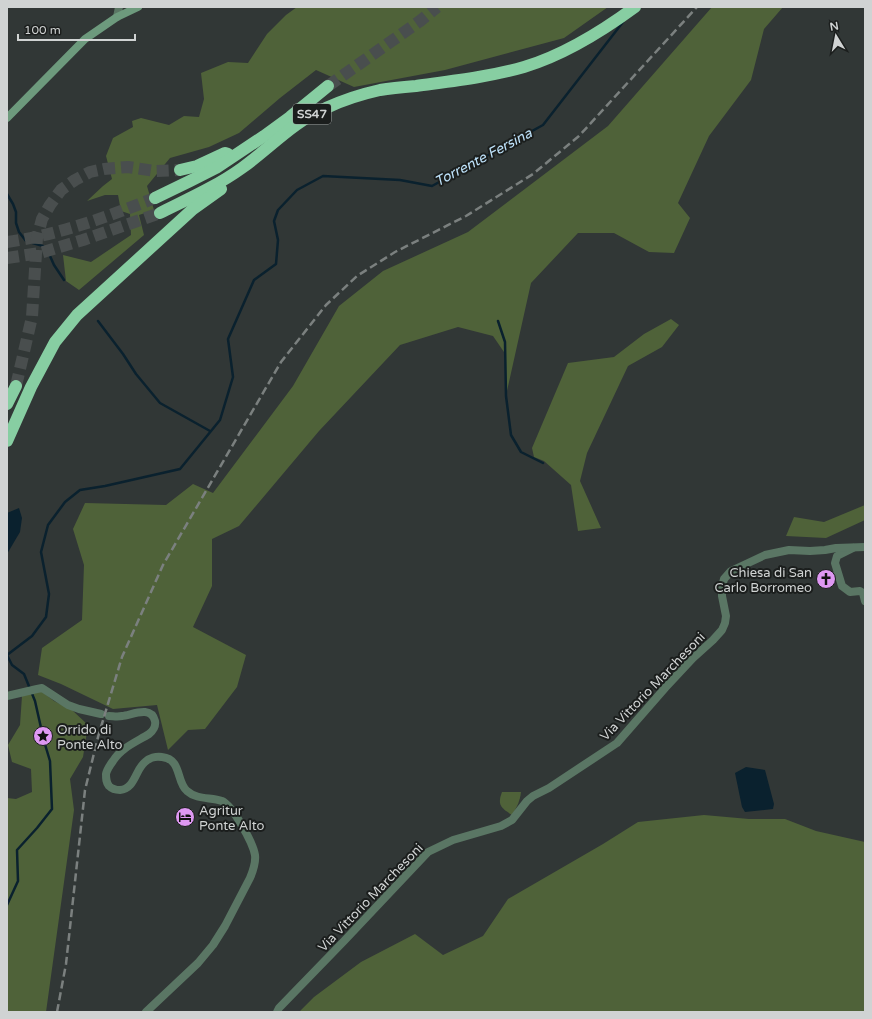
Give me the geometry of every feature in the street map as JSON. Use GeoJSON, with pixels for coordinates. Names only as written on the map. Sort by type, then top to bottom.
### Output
{"type":"FeatureCollection","features":[{"type":"Feature","properties":{"kind":"highway","name":"SS47"},"geometry":{"type":"LineString","coordinates":[[160,213],[192,197],[242,168],[309,116],[325,108],[361,95],[382,90],[480,77],[523,67],[550,58],[599,32],[635,7]]}},
{"type":"Feature","properties":{"kind":"highway","name":"SS47"},"geometry":{"type":"LineString","coordinates":[[155,198],[216,168],[290,117],[328,86]]}},
{"type":"Feature","properties":{"kind":"highway"},"geometry":{"type":"LineString","coordinates":[[180,170],[197,166],[225,153],[235,155]]}},
{"type":"Feature","properties":{"kind":"highway"},"geometry":{"type":"LineString","coordinates":[[7,441],[54,342],[77,315],[193,209],[232,180],[242,168]]}},
{"type":"Feature","properties":{"kind":"highway"},"geometry":{"type":"LineString","coordinates":[[7,404],[16,386]]}},
{"type":"Feature","properties":{"kind":"street"},"geometry":{"type":"LineString","coordinates":[[116,17],[119,7]]}},
{"type":"Feature","properties":{"kind":"street"},"geometry":{"type":"LineString","coordinates":[[7,118],[85,39],[116,17],[138,7]]}},
{"type":"Feature","properties":{"kind":"street"},"geometry":{"type":"LineString","coordinates":[[856,547],[837,556],[835,563],[842,586],[850,592],[860,591],[865,601]]}},
{"type":"Feature","properties":{"kind":"street","name":"Via Vittorio Marchesoni"},"geometry":{"type":"LineString","coordinates":[[277,1012],[279,1008],[428,852],[453,840],[502,826],[512,820],[527,801],[533,796],[549,788],[617,743],[665,688],[722,630],[726,616],[722,596],[722,587],[724,579],[731,571],[765,555],[783,551],[810,551],[865,547]]}},
{"type":"Feature","properties":{"kind":"street"},"geometry":{"type":"LineString","coordinates":[[10,696],[42,688],[68,705],[105,715],[123,716],[139,712],[147,712],[153,716],[155,724],[152,731],[119,752],[115,757],[106,774],[106,779],[111,788],[116,790],[127,788],[133,781],[143,763],[151,758],[161,757],[168,759],[175,765],[182,784],[189,793],[222,801],[230,808],[253,848],[255,862],[252,874],[213,945],[198,963],[146,1012]]}},
{"type":"Feature","properties":{"kind":"green space"},"geometry":{"type":"Polygon","coordinates":[[[297,7],[608,7],[564,38],[445,70],[354,87],[316,70],[239,133],[209,147],[170,158],[147,186],[154,210],[139,215],[144,235],[79,290],[66,281],[63,255],[91,262],[131,235],[130,214],[121,211],[118,195],[105,195],[87,201],[112,179],[106,156],[113,138],[133,127],[132,121],[141,118],[169,125],[184,116],[199,117],[204,99],[201,73],[228,62],[248,63],[267,34],[286,15],[297,7]]]}},
{"type":"Feature","properties":{"kind":"green space"},"geometry":{"type":"Polygon","coordinates":[[[712,7],[783,7],[764,29],[751,80],[709,136],[678,203],[690,218],[674,253],[649,252],[614,233],[578,233],[531,283],[507,391],[504,352],[493,336],[458,327],[400,345],[319,431],[239,526],[212,539],[212,586],[193,627],[246,655],[237,687],[205,729],[188,730],[168,750],[157,705],[113,709],[61,684],[38,675],[42,648],[82,620],[84,565],[73,529],[85,503],[166,505],[193,484],[213,493],[293,386],[339,306],[383,271],[468,232],[608,126],[712,7]]]}},
{"type":"Feature","properties":{"kind":"green space"},"geometry":{"type":"Polygon","coordinates":[[[671,319],[679,325],[662,347],[628,366],[587,453],[580,481],[601,528],[578,531],[571,485],[544,461],[534,457],[532,448],[568,363],[614,357],[644,334],[671,319]]]}},
{"type":"Feature","properties":{"kind":"green space"},"geometry":{"type":"Polygon","coordinates":[[[865,505],[865,520],[826,538],[786,536],[794,517],[824,522],[865,505]]]}},
{"type":"Feature","properties":{"kind":"green space"},"geometry":{"type":"Polygon","coordinates":[[[41,691],[54,701],[72,710],[88,725],[83,757],[70,779],[74,810],[46,1012],[7,1012],[7,798],[16,799],[32,792],[31,769],[12,762],[8,745],[20,725],[22,696],[41,691]]]}},
{"type":"Feature","properties":{"kind":"green space"},"geometry":{"type":"Polygon","coordinates":[[[502,792],[521,792],[518,804],[512,815],[501,806],[500,800],[502,792]]]}},
{"type":"Feature","properties":{"kind":"green space"},"geometry":{"type":"Polygon","coordinates":[[[704,815],[749,819],[785,819],[816,831],[865,842],[865,1012],[299,1012],[314,997],[361,962],[415,934],[443,955],[483,936],[508,899],[638,822],[704,815]]]}},
{"type":"Feature","properties":{"kind":"water"},"geometry":{"type":"Polygon","coordinates":[[[19,508],[22,518],[20,532],[7,554],[7,513],[19,508]]]}},
{"type":"Feature","properties":{"kind":"water"},"geometry":{"type":"Polygon","coordinates":[[[746,767],[765,770],[774,804],[773,809],[745,812],[742,807],[735,773],[746,767]]]}},
{"type":"Feature","properties":{"kind":"waterway","name":"Torrente Fersina"},"geometry":{"type":"LineString","coordinates":[[7,655],[32,636],[46,617],[49,594],[41,552],[48,525],[65,502],[80,490],[105,486],[180,469],[220,420],[233,377],[228,339],[254,280],[276,264],[278,240],[274,221],[278,210],[297,190],[323,176],[400,180],[432,186],[543,125],[623,22]]}},
{"type":"Feature","properties":{"kind":"waterway"},"geometry":{"type":"LineString","coordinates":[[7,194],[16,212],[16,223],[19,232],[26,241],[43,246],[64,280]]}},
{"type":"Feature","properties":{"kind":"waterway"},"geometry":{"type":"LineString","coordinates":[[98,321],[136,374],[160,403],[210,431]]}},
{"type":"Feature","properties":{"kind":"waterway"},"geometry":{"type":"LineString","coordinates":[[498,321],[505,342],[506,396],[511,435],[521,452],[543,463]]}},
{"type":"Feature","properties":{"kind":"waterway","name":"Torrente Fersina"},"geometry":{"type":"LineString","coordinates":[[7,655],[12,665],[24,674],[35,701],[50,761],[52,809],[17,850],[18,881],[7,905]]}},
{"type":"Feature","properties":{"kind":"tunnel"},"geometry":{"type":"LineString","coordinates":[[328,86],[420,21],[437,7]]}},
{"type":"Feature","properties":{"kind":"tunnel"},"geometry":{"type":"LineString","coordinates":[[16,386],[32,317],[37,238],[42,219],[61,190],[90,172],[104,169],[128,167],[155,171],[180,170]]}},
{"type":"Feature","properties":{"kind":"tunnel"},"geometry":{"type":"LineString","coordinates":[[7,242],[64,230],[119,212],[155,198]]}},
{"type":"Feature","properties":{"kind":"tunnel"},"geometry":{"type":"LineString","coordinates":[[7,258],[40,253],[83,240],[160,213]]}},
{"type":"Feature","properties":{"kind":"railway"},"geometry":{"type":"LineString","coordinates":[[57,1012],[66,964],[85,790],[98,737],[122,657],[163,565],[281,362],[326,305],[357,276],[395,252],[466,216],[533,174],[579,136],[697,7]]}},
{"type":"Feature","properties":{"kind":"place","name":"Chiesa di San Carlo Borromeo"},"geometry":{"type":"Point","coordinates":[826,579]}},
{"type":"Feature","properties":{"kind":"place","name":"Orrido di Ponte Alto"},"geometry":{"type":"Point","coordinates":[43,736]}},
{"type":"Feature","properties":{"kind":"place","name":"Agritur Ponte Alto"},"geometry":{"type":"Point","coordinates":[185,817]}}]}
